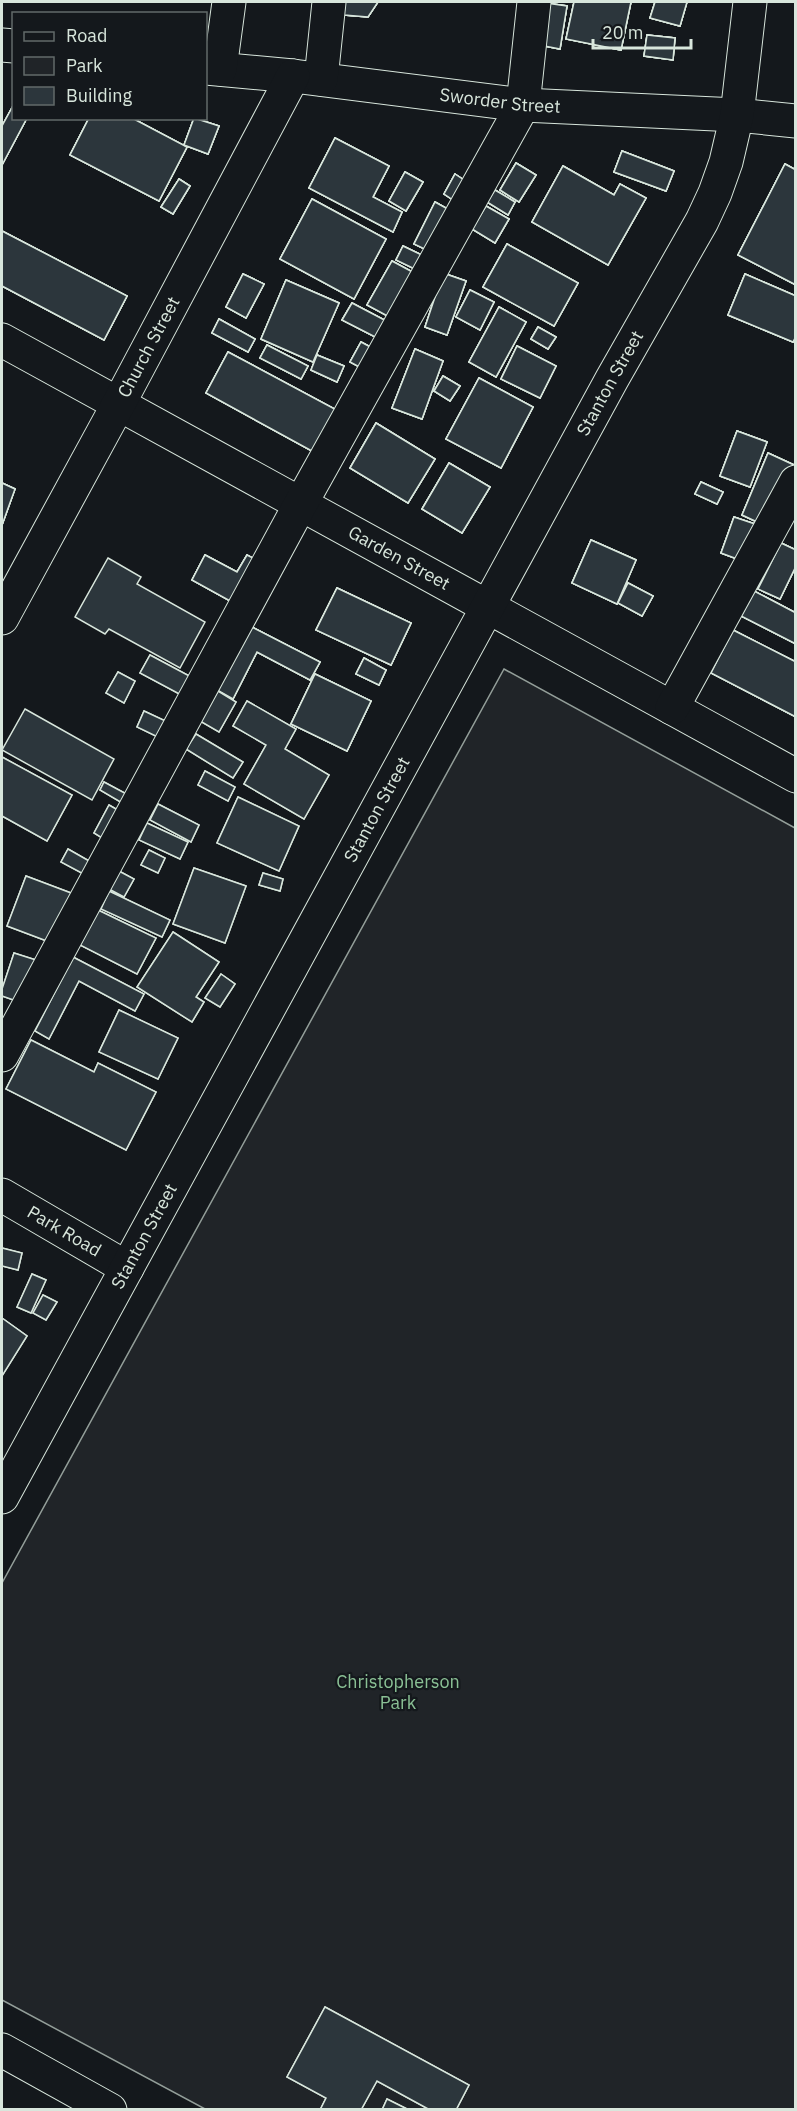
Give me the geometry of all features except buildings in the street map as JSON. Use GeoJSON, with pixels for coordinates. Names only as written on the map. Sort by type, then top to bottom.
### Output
{"type":"FeatureCollection","features":[{"type":"Feature","properties":{"kind":"street"},"geometry":{"type":"LineString","coordinates":[[213,68],[229,2]]}},
{"type":"Feature","properties":{"kind":"street"},"geometry":{"type":"LineString","coordinates":[[307,78],[329,2]]}},
{"type":"Feature","properties":{"kind":"street"},"geometry":{"type":"LineString","coordinates":[[2,1055],[300,505],[523,105],[534,2]]}},
{"type":"Feature","properties":{"kind":"street","name":"Stanton Street"},"geometry":{"type":"LineString","coordinates":[[2,1497],[612,379],[702,221],[726,162],[737,115],[750,2]]}},
{"type":"Feature","properties":{"kind":"street","name":"Sworder Street"},"geometry":{"type":"LineString","coordinates":[[213,68],[523,105],[737,115],[795,121]]}},
{"type":"Feature","properties":{"kind":"street","name":"Church Street"},"geometry":{"type":"LineString","coordinates":[[2,618],[118,405],[307,78]]}},
{"type":"Feature","properties":{"kind":"street","name":"Garden Street"},"geometry":{"type":"LineString","coordinates":[[2,340],[795,776]]}},
{"type":"Feature","properties":{"kind":"street"},"geometry":{"type":"LineString","coordinates":[[672,708],[795,482]]}},
{"type":"Feature","properties":{"kind":"street","name":"Park Road"},"geometry":{"type":"LineString","coordinates":[[2,1196],[127,1268]]}},
{"type":"Feature","properties":{"kind":"street"},"geometry":{"type":"LineString","coordinates":[[2,2050],[110,2109]]}},
{"type":"Feature","properties":{"kind":"green space","name":"Christopherson Park"},"geometry":{"type":"Polygon","coordinates":[[[504,669],[795,828],[795,2109],[205,2109],[2,2000],[2,1583],[504,669]]]}}]}
